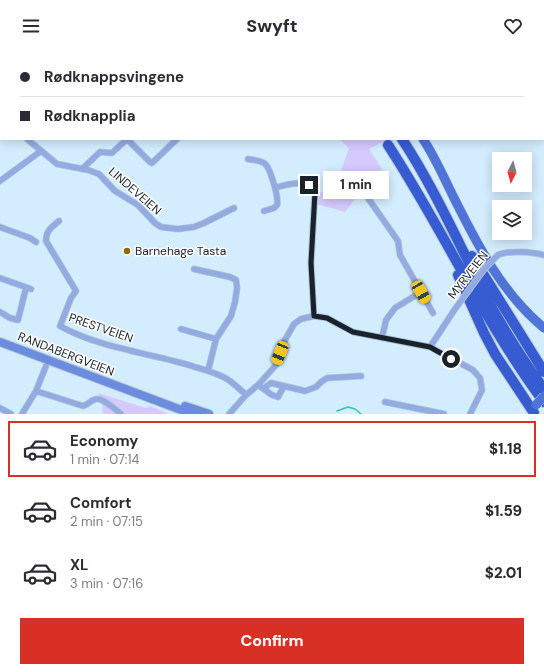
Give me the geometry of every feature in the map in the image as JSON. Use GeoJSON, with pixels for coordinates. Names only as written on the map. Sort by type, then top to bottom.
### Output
{"type":"FeatureCollection","features":[{"type":"Feature","properties":{"kind":"highway"},"geometry":{"type":"LineString","coordinates":[[403,140],[422,171],[498,319],[521,357],[544,389]]}},
{"type":"Feature","properties":{"kind":"highway"},"geometry":{"type":"LineString","coordinates":[[388,145],[519,368],[537,408]]}},
{"type":"Feature","properties":{"kind":"highway"},"geometry":{"type":"LineString","coordinates":[[443,211],[452,219],[472,257],[544,372]]}},
{"type":"Feature","properties":{"kind":"highway"},"geometry":{"type":"LineString","coordinates":[[440,233],[440,242],[455,270],[491,347],[506,373],[537,408]]}},
{"type":"Feature","properties":{"kind":"main road"},"geometry":{"type":"LineString","coordinates":[[423,140],[436,162],[480,248],[493,270],[517,301],[544,328]]}},
{"type":"Feature","properties":{"kind":"main road","name":"RANDABERGVEIEN"},"geometry":{"type":"LineString","coordinates":[[0,342],[192,414]]}},
{"type":"Feature","properties":{"kind":"main road","name":"RANDABERGVEIEN"},"geometry":{"type":"LineString","coordinates":[[123,388],[134,390],[209,414]]}},
{"type":"Feature","properties":{"kind":"main road"},"geometry":{"type":"LineString","coordinates":[[537,408],[544,396]]}},
{"type":"Feature","properties":{"kind":"street","name":"LINDEVEIEN"},"geometry":{"type":"LineString","coordinates":[[28,140],[57,164],[99,174],[115,191],[138,205],[155,223],[161,227],[178,229],[194,227],[234,208]]}},
{"type":"Feature","properties":{"kind":"street"},"geometry":{"type":"LineString","coordinates":[[82,169],[100,152],[112,153],[126,140]]}},
{"type":"Feature","properties":{"kind":"street"},"geometry":{"type":"LineString","coordinates":[[128,140],[151,163],[154,162],[176,140]]}},
{"type":"Feature","properties":{"kind":"street"},"geometry":{"type":"LineString","coordinates":[[0,181],[41,152]]}},
{"type":"Feature","properties":{"kind":"street"},"geometry":{"type":"LineString","coordinates":[[248,159],[265,163],[275,188],[278,199],[277,205],[274,208],[264,211]]}},
{"type":"Feature","properties":{"kind":"street"},"geometry":{"type":"LineString","coordinates":[[275,188],[294,183],[312,187],[315,192],[311,263],[314,316]]}},
{"type":"Feature","properties":{"kind":"street"},"geometry":{"type":"LineString","coordinates":[[362,190],[398,241],[400,255],[433,313]]}},
{"type":"Feature","properties":{"kind":"street","name":"PRESTVEIEN"},"geometry":{"type":"LineString","coordinates":[[60,221],[48,230],[46,234],[46,241],[76,291],[70,298],[60,326],[68,331],[111,346],[208,371],[229,380],[246,395]]}},
{"type":"Feature","properties":{"kind":"street"},"geometry":{"type":"LineString","coordinates":[[0,227],[30,238],[36,242]]}},
{"type":"Feature","properties":{"kind":"street","name":"MYRVEIEN"},"geometry":{"type":"LineString","coordinates":[[430,347],[481,273],[498,255],[505,252],[544,255]]}},
{"type":"Feature","properties":{"kind":"street"},"geometry":{"type":"LineString","coordinates":[[194,269],[230,277],[236,280],[236,296],[231,316],[216,338],[208,371]]}},
{"type":"Feature","properties":{"kind":"street"},"geometry":{"type":"LineString","coordinates":[[0,278],[29,289],[18,320],[10,318],[0,312]]}},
{"type":"Feature","properties":{"kind":"street"},"geometry":{"type":"LineString","coordinates":[[382,338],[386,320],[395,308],[421,292]]}},
{"type":"Feature","properties":{"kind":"street"},"geometry":{"type":"LineString","coordinates":[[261,387],[276,365],[285,340],[294,324],[302,319],[314,316],[327,318],[353,332],[430,347],[473,370],[478,374],[482,384],[482,390],[470,414]]}},
{"type":"Feature","properties":{"kind":"street"},"geometry":{"type":"LineString","coordinates":[[181,329],[216,338]]}},
{"type":"Feature","properties":{"kind":"street"},"geometry":{"type":"LineString","coordinates":[[22,414],[36,390],[46,366]]}},
{"type":"Feature","properties":{"kind":"street"},"geometry":{"type":"LineString","coordinates":[[229,414],[246,395],[272,383],[305,391],[316,387],[327,378],[361,376]]}},
{"type":"Feature","properties":{"kind":"street"},"geometry":{"type":"LineString","coordinates":[[261,387],[272,395],[278,397],[284,386]]}},
{"type":"Feature","properties":{"kind":"street"},"geometry":{"type":"LineString","coordinates":[[36,390],[83,406],[95,399],[99,399],[121,414]]}},
{"type":"Feature","properties":{"kind":"street"},"geometry":{"type":"LineString","coordinates":[[385,402],[444,414]]}},
{"type":"Feature","properties":{"kind":"street"},"geometry":{"type":"LineString","coordinates":[[0,408],[11,414]]}},
{"type":"Feature","properties":{"kind":"shaded area"},"geometry":{"type":"Polygon","coordinates":[[[340,140],[386,140],[369,149],[382,169],[345,212],[317,204],[317,192],[327,193],[334,190],[349,148],[340,140]]]}},
{"type":"Feature","properties":{"kind":"shaded area"},"geometry":{"type":"Polygon","coordinates":[[[98,393],[146,408],[150,406],[169,414],[103,414],[102,402],[98,393]]]}},
{"type":"Feature","properties":{"kind":"waterway"},"geometry":{"type":"LineString","coordinates":[[337,411],[348,407],[355,409],[361,414]]}},
{"type":"Feature","properties":{"kind":"place","name":"Barnehage Tasta"},"geometry":{"type":"Point","coordinates":[127,251]}},
{"type":"Feature","properties":{"kind":"route"},"geometry":{"type":"LineString","coordinates":[[309,185],[315,192],[311,263],[314,316],[327,318],[353,332],[430,347],[451,359]]}}]}
